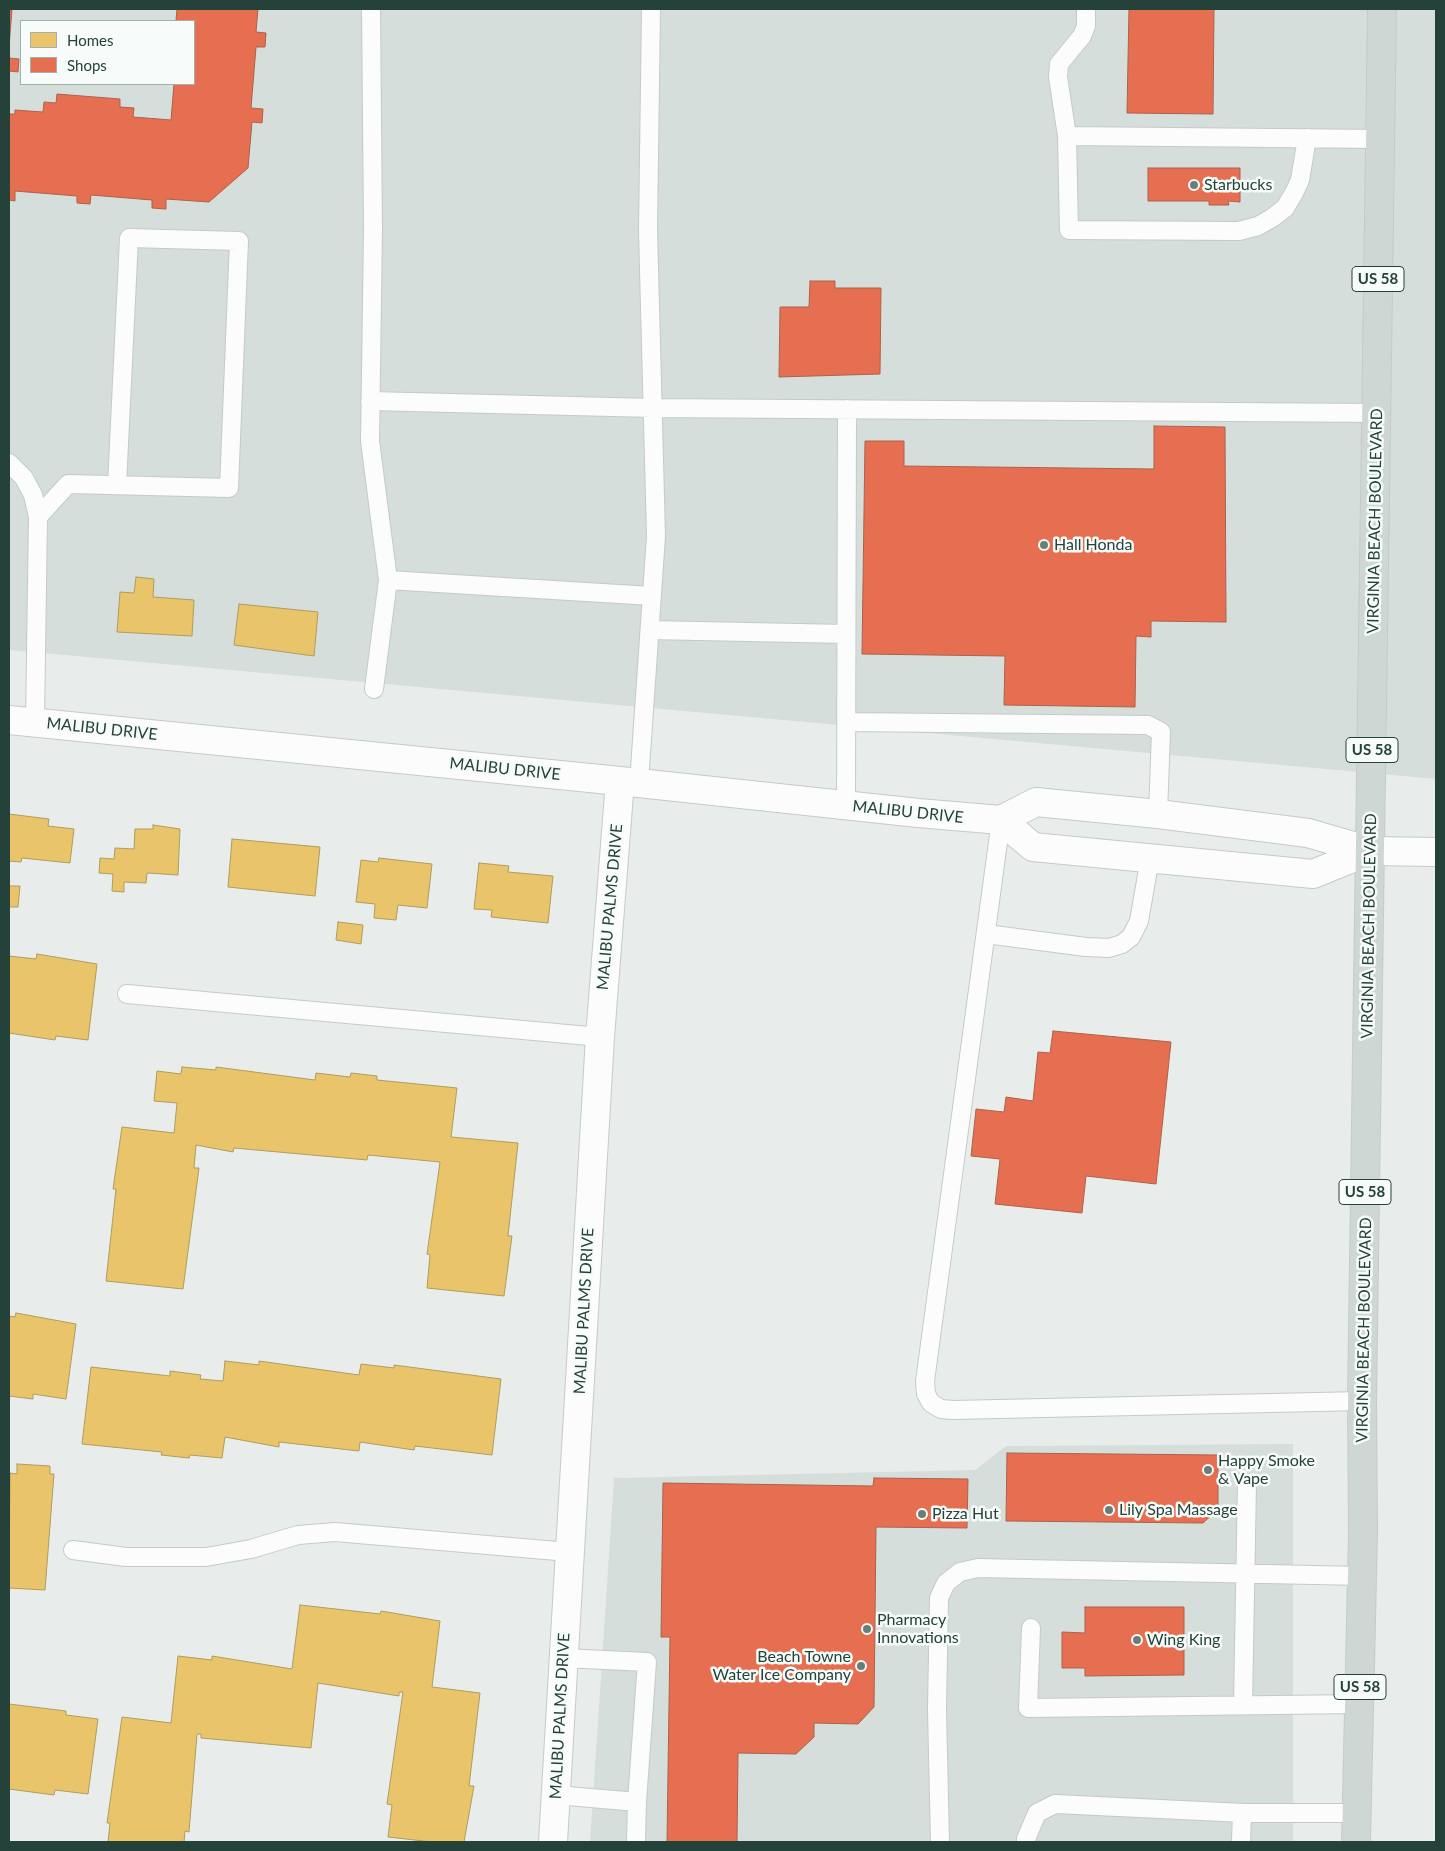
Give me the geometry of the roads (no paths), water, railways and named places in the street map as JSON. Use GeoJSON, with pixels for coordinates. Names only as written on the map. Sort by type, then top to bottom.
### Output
{"type":"FeatureCollection","features":[{"type":"Feature","properties":{"kind":"main road","name":"VIRGINIA BEACH BOULEVARD"},"geometry":{"type":"LineString","coordinates":[[1356,1842],[1362,1576],[1362,1401],[1382,9]]}},
{"type":"Feature","properties":{"kind":"street","name":"MALIBU DRIVE"},"geometry":{"type":"LineString","coordinates":[[22,721],[629,782],[846,806],[1001,820]]}},
{"type":"Feature","properties":{"kind":"street","name":"MALIBU PALMS DRIVE"},"geometry":{"type":"LineString","coordinates":[[553,1842],[600,1037],[629,782]]}},
{"type":"Feature","properties":{"kind":"street"},"geometry":{"type":"LineString","coordinates":[[1370,851],[1313,874],[1032,847],[1001,820],[1036,802],[1158,814],[1308,833],[1370,851],[1436,852]]}},
{"type":"Feature","properties":{"kind":"lane"},"geometry":{"type":"LineString","coordinates":[[371,9],[373,229],[370,440],[388,580],[374,689]]}},
{"type":"Feature","properties":{"kind":"lane"},"geometry":{"type":"LineString","coordinates":[[629,782],[650,630],[656,536],[648,230],[651,9]]}},
{"type":"Feature","properties":{"kind":"lane"},"geometry":{"type":"LineString","coordinates":[[1086,9],[1086,26],[1082,36],[1060,64],[1058,70],[1067,136],[1069,230],[1239,231],[1258,226],[1285,208],[1294,193],[1300,180],[1307,138]]}},
{"type":"Feature","properties":{"kind":"lane"},"geometry":{"type":"LineString","coordinates":[[1067,136],[1380,139]]}},
{"type":"Feature","properties":{"kind":"lane"},"geometry":{"type":"LineString","coordinates":[[38,518],[68,484],[229,488],[239,241],[129,238],[117,485]]}},
{"type":"Feature","properties":{"kind":"lane"},"geometry":{"type":"LineString","coordinates":[[370,401],[653,408],[1376,413]]}},
{"type":"Feature","properties":{"kind":"lane"},"geometry":{"type":"LineString","coordinates":[[846,806],[847,409]]}},
{"type":"Feature","properties":{"kind":"lane"},"geometry":{"type":"LineString","coordinates":[[9,463],[24,478],[33,494],[38,518],[22,721]]}},
{"type":"Feature","properties":{"kind":"lane"},"geometry":{"type":"LineString","coordinates":[[388,580],[652,596]]}},
{"type":"Feature","properties":{"kind":"lane"},"geometry":{"type":"LineString","coordinates":[[650,630],[846,634]]}},
{"type":"Feature","properties":{"kind":"lane"},"geometry":{"type":"LineString","coordinates":[[846,722],[1148,725],[1161,732],[1158,814]]}},
{"type":"Feature","properties":{"kind":"lane"},"geometry":{"type":"LineString","coordinates":[[1001,820],[925,1381],[926,1394],[931,1403],[940,1409],[953,1410],[1362,1401]]}},
{"type":"Feature","properties":{"kind":"lane"},"geometry":{"type":"LineString","coordinates":[[986,934],[1086,947],[1109,948],[1122,944],[1131,937],[1139,921],[1150,858]]}},
{"type":"Feature","properties":{"kind":"lane"},"geometry":{"type":"LineString","coordinates":[[126,994],[600,1037]]}},
{"type":"Feature","properties":{"kind":"lane"},"geometry":{"type":"LineString","coordinates":[[1243,1705],[1247,1483]]}},
{"type":"Feature","properties":{"kind":"lane"},"geometry":{"type":"LineString","coordinates":[[72,1550],[126,1556],[206,1557],[252,1549],[298,1535],[335,1532],[569,1552]]}},
{"type":"Feature","properties":{"kind":"lane"},"geometry":{"type":"LineString","coordinates":[[940,1842],[937,1709],[939,1598],[946,1583],[960,1572],[978,1568],[1362,1576]]}},
{"type":"Feature","properties":{"kind":"lane"},"geometry":{"type":"LineString","coordinates":[[1030,1628],[1028,1708],[1359,1704]]}},
{"type":"Feature","properties":{"kind":"lane"},"geometry":{"type":"LineString","coordinates":[[563,1658],[648,1662],[637,1802],[636,1842]]}},
{"type":"Feature","properties":{"kind":"lane"},"geometry":{"type":"LineString","coordinates":[[556,1795],[637,1802]]}},
{"type":"Feature","properties":{"kind":"lane"},"geometry":{"type":"LineString","coordinates":[[1026,1842],[1037,1813],[1055,1804],[1244,1813],[1357,1813]]}},
{"type":"Feature","properties":{"kind":"lane"},"geometry":{"type":"LineString","coordinates":[[1241,1842],[1242,1813],[1244,1813]]}},
{"type":"Feature","properties":{"kind":"place","name":"Starbucks"},"geometry":{"type":"Point","coordinates":[1194,185]}},
{"type":"Feature","properties":{"kind":"place","name":"Hall Honda"},"geometry":{"type":"Point","coordinates":[1044,545]}},
{"type":"Feature","properties":{"kind":"place","name":"Happy Smoke & Vape"},"geometry":{"type":"Point","coordinates":[1208,1470]}},
{"type":"Feature","properties":{"kind":"place","name":"Lily Spa Massage"},"geometry":{"type":"Point","coordinates":[1109,1510]}},
{"type":"Feature","properties":{"kind":"place","name":"Pizza Hut"},"geometry":{"type":"Point","coordinates":[922,1514]}},
{"type":"Feature","properties":{"kind":"place","name":"Pharmacy Innovations"},"geometry":{"type":"Point","coordinates":[867,1629]}},
{"type":"Feature","properties":{"kind":"place","name":"Wing King"},"geometry":{"type":"Point","coordinates":[1137,1640]}},
{"type":"Feature","properties":{"kind":"place","name":"Beach Towne Water Ice Company"},"geometry":{"type":"Point","coordinates":[861,1666]}}]}
